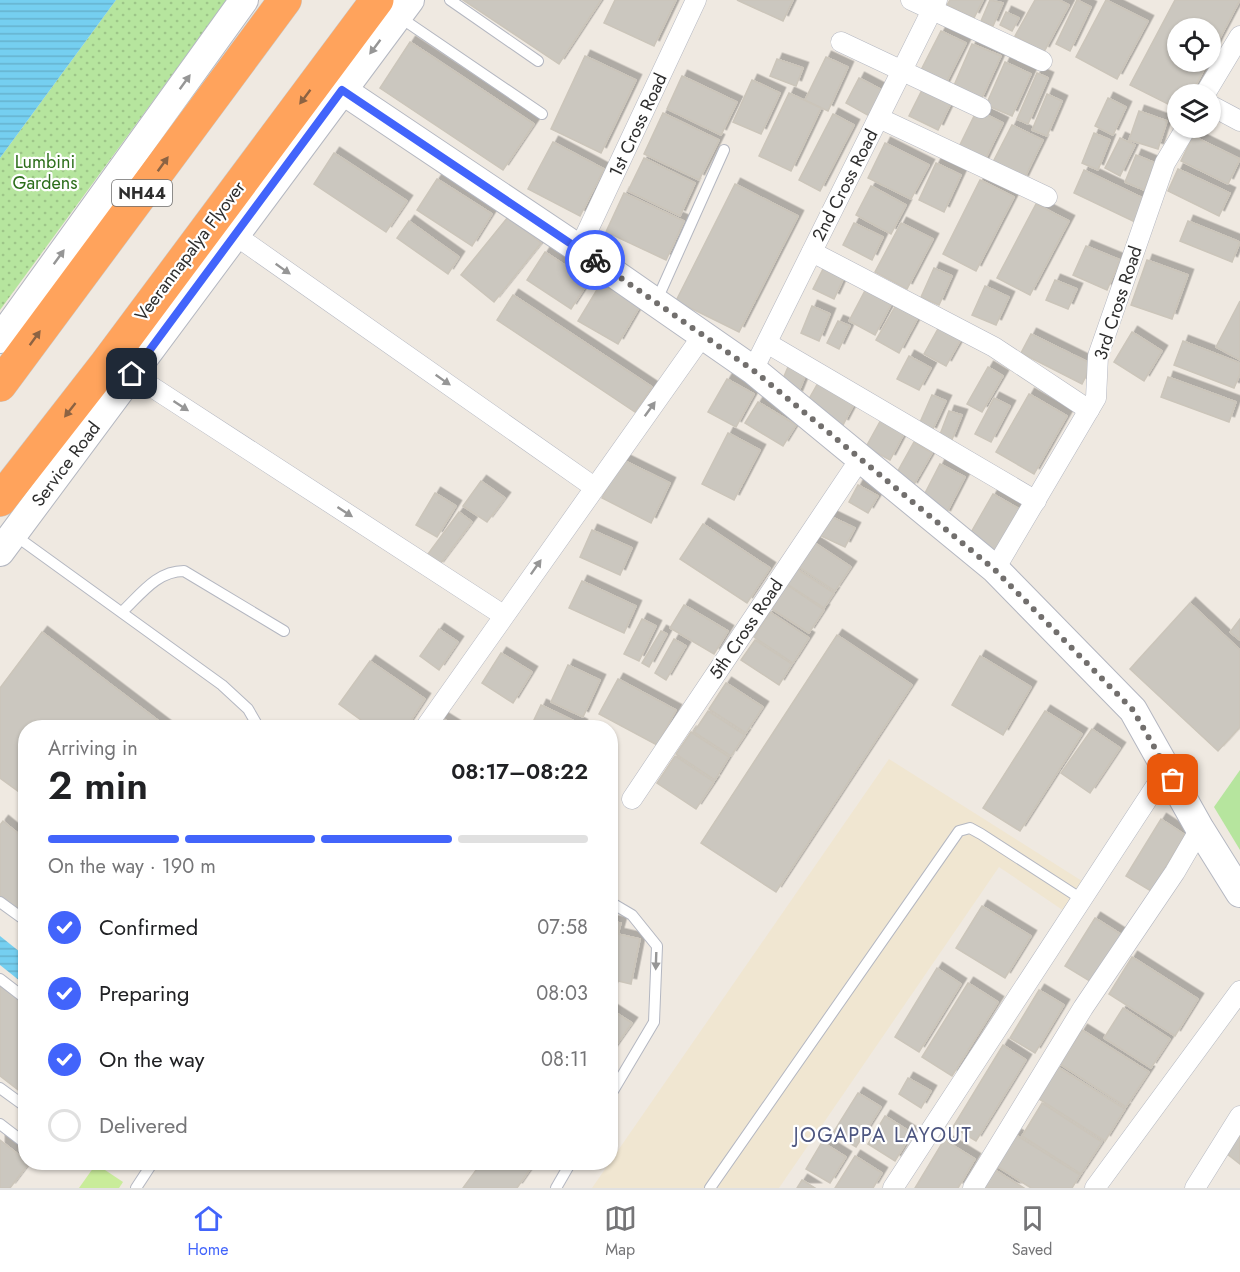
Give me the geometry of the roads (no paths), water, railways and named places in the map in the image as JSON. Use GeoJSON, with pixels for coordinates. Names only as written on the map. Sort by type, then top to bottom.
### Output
{"type":"FeatureCollection","features":[{"type":"Feature","properties":{"kind":"highway","name":"NH44"},"geometry":{"type":"LineString","coordinates":[[0,385],[285,0]]}},
{"type":"Feature","properties":{"kind":"highway","name":"Veerannapalya Flyover"},"geometry":{"type":"LineString","coordinates":[[0,500],[119,369],[395,5]]}},
{"type":"Feature","properties":{"kind":"main road"},"geometry":{"type":"LineString","coordinates":[[0,339],[243,0]]}},
{"type":"Feature","properties":{"kind":"main road","name":"Service Road"},"geometry":{"type":"LineString","coordinates":[[7,543],[119,369],[235,235],[342,90],[395,5]]}},
{"type":"Feature","properties":{"kind":"main road"},"geometry":{"type":"LineString","coordinates":[[342,90],[579,249],[753,370],[995,570],[1133,710],[1200,829],[1240,893]]}},
{"type":"Feature","properties":{"kind":"street","name":"1st Cross Road"},"geometry":{"type":"LineString","coordinates":[[579,249],[696,0]]}},
{"type":"Feature","properties":{"kind":"street"},"geometry":{"type":"LineString","coordinates":[[911,0],[935,5],[1042,61]]}},
{"type":"Feature","properties":{"kind":"street","name":"2nd Cross Road"},"geometry":{"type":"LineString","coordinates":[[753,370],[935,5]]}},
{"type":"Feature","properties":{"kind":"street"},"geometry":{"type":"LineString","coordinates":[[1211,84],[1240,36]]}},
{"type":"Feature","properties":{"kind":"street"},"geometry":{"type":"LineString","coordinates":[[841,42],[981,108]]}},
{"type":"Feature","properties":{"kind":"street"},"geometry":{"type":"LineString","coordinates":[[1221,111],[1240,121]]}},
{"type":"Feature","properties":{"kind":"street"},"geometry":{"type":"LineString","coordinates":[[879,118],[1047,198]]}},
{"type":"Feature","properties":{"kind":"street","name":"3rd Cross Road"},"geometry":{"type":"LineString","coordinates":[[995,570],[1096,398],[1098,356],[1165,163],[1180,138]]}},
{"type":"Feature","properties":{"kind":"street"},"geometry":{"type":"LineString","coordinates":[[235,235],[594,487]]}},
{"type":"Feature","properties":{"kind":"street"},"geometry":{"type":"LineString","coordinates":[[812,252],[994,347],[1089,410]]}},
{"type":"Feature","properties":{"kind":"street"},"geometry":{"type":"LineString","coordinates":[[431,720],[703,335]]}},
{"type":"Feature","properties":{"kind":"street"},"geometry":{"type":"LineString","coordinates":[[767,343],[1036,501]]}},
{"type":"Feature","properties":{"kind":"street"},"geometry":{"type":"LineString","coordinates":[[119,369],[503,615]]}},
{"type":"Feature","properties":{"kind":"street","name":"5th Cross Road"},"geometry":{"type":"LineString","coordinates":[[632,799],[860,459]]}},
{"type":"Feature","properties":{"kind":"street"},"geometry":{"type":"LineString","coordinates":[[894,1188],[1167,769]]}},
{"type":"Feature","properties":{"kind":"street"},"geometry":{"type":"LineString","coordinates":[[973,1188],[1083,1008],[1175,872],[1200,829]]}},
{"type":"Feature","properties":{"kind":"street"},"geometry":{"type":"LineString","coordinates":[[1095,1188],[1240,991]]}},
{"type":"Feature","properties":{"kind":"street"},"geometry":{"type":"LineString","coordinates":[[1195,1188],[1240,1116]]}},
{"type":"Feature","properties":{"kind":"lane"},"geometry":{"type":"LineString","coordinates":[[450,0],[538,61]]}},
{"type":"Feature","properties":{"kind":"lane"},"geometry":{"type":"LineString","coordinates":[[395,5],[542,114]]}},
{"type":"Feature","properties":{"kind":"lane"},"geometry":{"type":"LineString","coordinates":[[656,302],[724,150]]}},
{"type":"Feature","properties":{"kind":"lane"},"geometry":{"type":"LineString","coordinates":[[7,543],[122,612],[222,685],[248,709],[254,720]]}},
{"type":"Feature","properties":{"kind":"lane"},"geometry":{"type":"LineString","coordinates":[[122,612],[160,576],[171,571],[184,571],[284,631]]}},
{"type":"Feature","properties":{"kind":"lane"},"geometry":{"type":"LineString","coordinates":[[710,1188],[959,831],[970,828],[981,834],[1083,900]]}},
{"type":"Feature","properties":{"kind":"lane"},"geometry":{"type":"LineString","coordinates":[[0,902],[18,915]]}},
{"type":"Feature","properties":{"kind":"lane"},"geometry":{"type":"LineString","coordinates":[[618,907],[632,915],[657,946],[654,1022],[618,1083]]}},
{"type":"Feature","properties":{"kind":"lane"},"geometry":{"type":"LineString","coordinates":[[0,979],[18,993]]}},
{"type":"Feature","properties":{"kind":"lane"},"geometry":{"type":"LineString","coordinates":[[0,1088],[18,1101]]}},
{"type":"Feature","properties":{"kind":"lane"},"geometry":{"type":"LineString","coordinates":[[0,1125],[18,1138]]}},
{"type":"Feature","properties":{"kind":"lane"},"geometry":{"type":"LineString","coordinates":[[136,1188],[148,1170]]}},
{"type":"Feature","properties":{"kind":"lane"},"geometry":{"type":"LineString","coordinates":[[556,1188],[566,1170]]}},
{"type":"Feature","properties":{"kind":"water"},"geometry":{"type":"Polygon","coordinates":[[[0,0],[116,0],[0,158],[0,0]]]}},
{"type":"Feature","properties":{"kind":"water"},"geometry":{"type":"Polygon","coordinates":[[[0,936],[18,950],[18,979],[0,965],[0,936]]]}},
{"type":"Feature","properties":{"kind":"district","name":"JOGAPPA LAYOUT"},"geometry":{"type":"Point","coordinates":[883,1135]}},
{"type":"Feature","properties":{"kind":"park label","name":"Lumbini Gardens"},"geometry":{"type":"Point","coordinates":[45,172]}}]}
